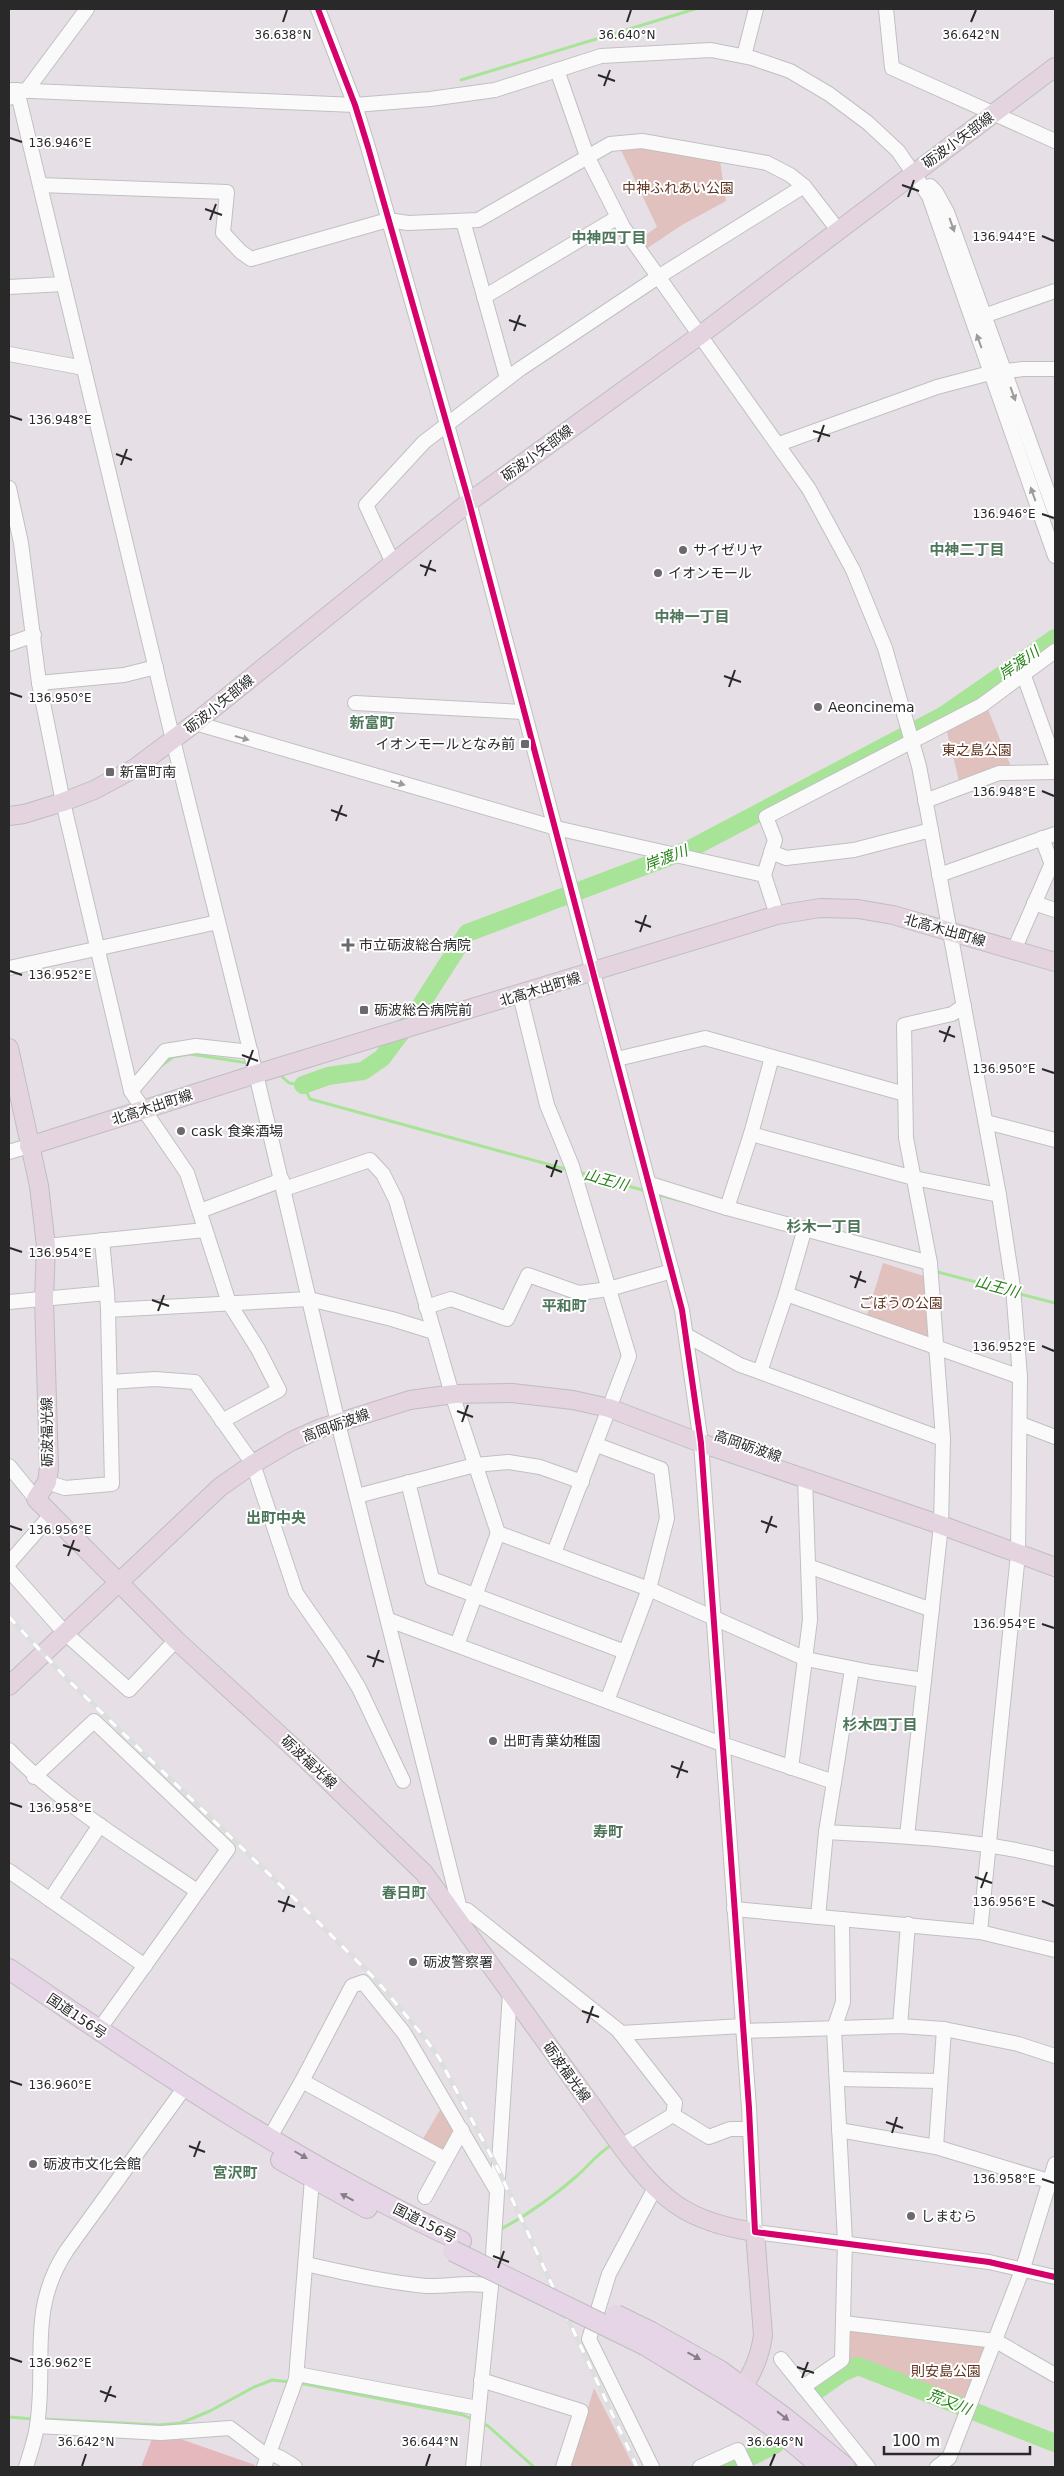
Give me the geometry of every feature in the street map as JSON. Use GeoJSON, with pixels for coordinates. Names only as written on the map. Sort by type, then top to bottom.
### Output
{"type":"FeatureCollection","features":[{"type":"Feature","properties":{"kind":"highway","name":"国道156号"},"geometry":{"type":"LineString","coordinates":[[9,1970],[98,2031],[181,2092],[270,2137],[376,2197],[457,2246]]}},
{"type":"Feature","properties":{"kind":"highway","name":"国道156号"},"geometry":{"type":"LineString","coordinates":[[9,1986],[181,2092],[312,2179],[457,2246],[648,2339],[739,2394],[845,2467]]}},
{"type":"Feature","properties":{"kind":"highway","name":"国道156号"},"geometry":{"type":"LineString","coordinates":[[739,2394],[772,2427],[821,2467]]}},
{"type":"Feature","properties":{"kind":"main road","name":"砺波小矢部線"},"geometry":{"type":"LineString","coordinates":[[9,816],[24,814],[63,802],[94,790],[135,768],[195,723],[469,502],[698,336],[1055,67]]}},
{"type":"Feature","properties":{"kind":"main road","name":"北高木出町線"},"geometry":{"type":"LineString","coordinates":[[29,1146],[256,1074],[777,915],[820,908],[858,909],[892,915],[1055,962]]}},
{"type":"Feature","properties":{"kind":"main road","name":"砺波福光線"},"geometry":{"type":"LineString","coordinates":[[9,1048],[14,1094],[39,1186],[46,1246],[44,1299],[49,1468],[47,1482],[36,1499],[176,1640],[308,1760],[424,1873],[621,2146],[655,2188],[676,2206],[701,2220],[728,2228],[755,2232]]}},
{"type":"Feature","properties":{"kind":"main road","name":"高岡砺波線"},"geometry":{"type":"LineString","coordinates":[[9,1686],[220,1487],[253,1464],[292,1441],[338,1423],[410,1400],[452,1394],[512,1393],[573,1400],[609,1408],[701,1443],[941,1525],[1055,1567]]}},
{"type":"Feature","properties":{"kind":"main road"},"geometry":{"type":"LineString","coordinates":[[739,2394],[761,2350],[763,2335],[755,2232]]}},
{"type":"Feature","properties":{"kind":"street"},"geometry":{"type":"LineString","coordinates":[[15,92],[87,9]]}},
{"type":"Feature","properties":{"kind":"street"},"geometry":{"type":"LineString","coordinates":[[318,9],[355,104],[469,502],[556,828],[592,972],[650,1184],[686,1335],[701,1443],[750,2129],[755,2232],[845,2242],[1023,2268],[1055,2277]]}},
{"type":"Feature","properties":{"kind":"street"},"geometry":{"type":"LineString","coordinates":[[744,56],[756,9]]}},
{"type":"Feature","properties":{"kind":"street"},"geometry":{"type":"LineString","coordinates":[[886,9],[892,68],[1055,141]]}},
{"type":"Feature","properties":{"kind":"street"},"geometry":{"type":"LineString","coordinates":[[15,92],[355,104],[430,99],[495,90],[601,56],[711,50],[744,56],[790,71],[829,94],[868,123],[898,151],[929,196],[971,321],[1055,556]]}},
{"type":"Feature","properties":{"kind":"street"},"geometry":{"type":"LineString","coordinates":[[557,70],[587,156],[618,217],[698,336],[779,444],[809,490],[854,570],[885,648],[912,740],[931,830],[948,932],[964,1006],[999,1195],[1013,1287],[1020,1377],[1021,1424],[1018,1554],[980,1932]]}},
{"type":"Feature","properties":{"kind":"street"},"geometry":{"type":"LineString","coordinates":[[15,92],[40,185],[173,740],[251,1052],[338,1423],[389,1620],[465,1929]]}},
{"type":"Feature","properties":{"kind":"street"},"geometry":{"type":"LineString","coordinates":[[40,185],[227,192],[223,233],[240,252],[251,259],[388,220],[408,223],[478,220],[610,144],[642,141],[767,163],[790,175],[804,186],[838,230]]}},
{"type":"Feature","properties":{"kind":"street"},"geometry":{"type":"LineString","coordinates":[[914,172],[936,192],[947,212],[1055,512]]}},
{"type":"Feature","properties":{"kind":"street"},"geometry":{"type":"LineString","coordinates":[[393,564],[366,505],[424,442],[507,378],[658,277],[804,186]]}},
{"type":"Feature","properties":{"kind":"street"},"geometry":{"type":"LineString","coordinates":[[484,297],[618,217]]}},
{"type":"Feature","properties":{"kind":"street"},"geometry":{"type":"LineString","coordinates":[[463,221],[507,378]]}},
{"type":"Feature","properties":{"kind":"street"},"geometry":{"type":"LineString","coordinates":[[9,287],[63,284]]}},
{"type":"Feature","properties":{"kind":"street"},"geometry":{"type":"LineString","coordinates":[[971,321],[1055,292]]}},
{"type":"Feature","properties":{"kind":"street"},"geometry":{"type":"LineString","coordinates":[[9,354],[84,368]]}},
{"type":"Feature","properties":{"kind":"street"},"geometry":{"type":"LineString","coordinates":[[779,444],[937,387],[990,373],[1023,369],[1055,369]]}},
{"type":"Feature","properties":{"kind":"street"},"geometry":{"type":"LineString","coordinates":[[9,488],[21,544],[39,683],[63,802],[131,1091],[187,1173],[229,1303],[258,1349],[279,1390],[222,1422]]}},
{"type":"Feature","properties":{"kind":"street"},"geometry":{"type":"LineString","coordinates":[[9,644],[34,635]]}},
{"type":"Feature","properties":{"kind":"street"},"geometry":{"type":"LineString","coordinates":[[777,915],[764,876],[775,840],[766,816],[982,705],[1024,676],[1055,651]]}},
{"type":"Feature","properties":{"kind":"street"},"geometry":{"type":"LineString","coordinates":[[39,683],[124,675],[156,667]]}},
{"type":"Feature","properties":{"kind":"street"},"geometry":{"type":"LineString","coordinates":[[1024,676],[1055,762]]}},
{"type":"Feature","properties":{"kind":"street"},"geometry":{"type":"LineString","coordinates":[[355,703],[524,712]]}},
{"type":"Feature","properties":{"kind":"street"},"geometry":{"type":"LineString","coordinates":[[195,723],[556,828],[764,876]]}},
{"type":"Feature","properties":{"kind":"street"},"geometry":{"type":"LineString","coordinates":[[925,800],[999,773],[1055,772]]}},
{"type":"Feature","properties":{"kind":"street"},"geometry":{"type":"LineString","coordinates":[[771,852],[786,858],[854,850],[931,830]]}},
{"type":"Feature","properties":{"kind":"street"},"geometry":{"type":"LineString","coordinates":[[939,875],[1049,836],[1053,868],[1034,904],[1014,950]]}},
{"type":"Feature","properties":{"kind":"street"},"geometry":{"type":"LineString","coordinates":[[1034,904],[1055,910]]}},
{"type":"Feature","properties":{"kind":"street"},"geometry":{"type":"LineString","coordinates":[[9,968],[218,922]]}},
{"type":"Feature","properties":{"kind":"street"},"geometry":{"type":"LineString","coordinates":[[520,995],[547,1105],[572,1166],[629,1356],[597,1445],[554,1553]]}},
{"type":"Feature","properties":{"kind":"street"},"geometry":{"type":"LineString","coordinates":[[907,1836],[941,1525],[943,1439],[938,1350],[930,1263],[906,1138],[904,1025],[952,1014],[964,1006]]}},
{"type":"Feature","properties":{"kind":"street"},"geometry":{"type":"LineString","coordinates":[[617,1058],[705,1038],[905,1094]]}},
{"type":"Feature","properties":{"kind":"street"},"geometry":{"type":"LineString","coordinates":[[131,1091],[165,1051],[196,1046],[251,1052]]}},
{"type":"Feature","properties":{"kind":"street"},"geometry":{"type":"LineString","coordinates":[[727,1208],[751,1134],[772,1057]]}},
{"type":"Feature","properties":{"kind":"street"},"geometry":{"type":"LineString","coordinates":[[986,1122],[1055,1140]]}},
{"type":"Feature","properties":{"kind":"street"},"geometry":{"type":"LineString","coordinates":[[751,1134],[914,1178],[999,1195]]}},
{"type":"Feature","properties":{"kind":"street"},"geometry":{"type":"LineString","coordinates":[[9,1152],[29,1146]]}},
{"type":"Feature","properties":{"kind":"street"},"geometry":{"type":"LineString","coordinates":[[200,1211],[370,1160],[383,1174],[396,1200],[452,1394],[498,1533],[457,1645]]}},
{"type":"Feature","properties":{"kind":"street"},"geometry":{"type":"LineString","coordinates":[[650,1184],[727,1208],[930,1263]]}},
{"type":"Feature","properties":{"kind":"street"},"geometry":{"type":"LineString","coordinates":[[760,1372],[786,1294],[805,1228]]}},
{"type":"Feature","properties":{"kind":"street"},"geometry":{"type":"LineString","coordinates":[[46,1246],[205,1230]]}},
{"type":"Feature","properties":{"kind":"street"},"geometry":{"type":"LineString","coordinates":[[47,1482],[65,1488],[112,1484],[108,1310],[102,1240]]}},
{"type":"Feature","properties":{"kind":"street"},"geometry":{"type":"LineString","coordinates":[[426,1307],[451,1299],[507,1319],[528,1275],[579,1293],[609,1289],[672,1271]]}},
{"type":"Feature","properties":{"kind":"street"},"geometry":{"type":"LineString","coordinates":[[9,1302],[107,1293]]}},
{"type":"Feature","properties":{"kind":"street"},"geometry":{"type":"LineString","coordinates":[[786,1294],[938,1350],[1020,1377]]}},
{"type":"Feature","properties":{"kind":"street"},"geometry":{"type":"LineString","coordinates":[[108,1310],[309,1299],[392,1319],[434,1332]]}},
{"type":"Feature","properties":{"kind":"street"},"geometry":{"type":"LineString","coordinates":[[686,1335],[740,1365],[943,1439]]}},
{"type":"Feature","properties":{"kind":"street"},"geometry":{"type":"LineString","coordinates":[[110,1382],[156,1379],[194,1382],[253,1464],[296,1593],[339,1655],[359,1688],[403,1781]]}},
{"type":"Feature","properties":{"kind":"street"},"geometry":{"type":"LineString","coordinates":[[1021,1424],[1055,1437]]}},
{"type":"Feature","properties":{"kind":"street"},"geometry":{"type":"LineString","coordinates":[[597,1445],[661,1469],[667,1518],[649,1589],[607,1701]]}},
{"type":"Feature","properties":{"kind":"street"},"geometry":{"type":"LineString","coordinates":[[357,1496],[475,1465],[508,1462],[540,1467],[582,1482]]}},
{"type":"Feature","properties":{"kind":"street"},"geometry":{"type":"LineString","coordinates":[[9,1466],[36,1499]]}},
{"type":"Feature","properties":{"kind":"street"},"geometry":{"type":"LineString","coordinates":[[791,1768],[810,1620],[805,1479]]}},
{"type":"Feature","properties":{"kind":"street"},"geometry":{"type":"LineString","coordinates":[[408,1482],[432,1579],[625,1652]]}},
{"type":"Feature","properties":{"kind":"street"},"geometry":{"type":"LineString","coordinates":[[9,1564],[51,1515]]}},
{"type":"Feature","properties":{"kind":"street"},"geometry":{"type":"LineString","coordinates":[[498,1533],[649,1589],[714,1616],[806,1659],[852,1669],[924,1680]]}},
{"type":"Feature","properties":{"kind":"street"},"geometry":{"type":"LineString","coordinates":[[808,1566],[932,1610]]}},
{"type":"Feature","properties":{"kind":"street"},"geometry":{"type":"LineString","coordinates":[[9,1570],[65,1633],[129,1690],[176,1640]]}},
{"type":"Feature","properties":{"kind":"street"},"geometry":{"type":"LineString","coordinates":[[389,1620],[722,1744],[834,1782]]}},
{"type":"Feature","properties":{"kind":"street"},"geometry":{"type":"LineString","coordinates":[[818,1917],[826,1832],[852,1669]]}},
{"type":"Feature","properties":{"kind":"street"},"geometry":{"type":"LineString","coordinates":[[34,1777],[94,1720],[228,1849],[98,2031]]}},
{"type":"Feature","properties":{"kind":"street"},"geometry":{"type":"LineString","coordinates":[[9,1750],[34,1777],[100,1825],[197,1891]]}},
{"type":"Feature","properties":{"kind":"street"},"geometry":{"type":"LineString","coordinates":[[50,1900],[100,1825]]}},
{"type":"Feature","properties":{"kind":"street"},"geometry":{"type":"LineString","coordinates":[[826,1832],[907,1836],[990,1846],[1055,1859]]}},
{"type":"Feature","properties":{"kind":"street"},"geometry":{"type":"LineString","coordinates":[[9,1871],[145,1966]]}},
{"type":"Feature","properties":{"kind":"street"},"geometry":{"type":"LineString","coordinates":[[734,1909],[980,1932],[1055,1950]]}},
{"type":"Feature","properties":{"kind":"street"},"geometry":{"type":"LineString","coordinates":[[460,1910],[467,1910],[620,2033],[675,2103],[672,2115],[621,2146]]}},
{"type":"Feature","properties":{"kind":"street"},"geometry":{"type":"LineString","coordinates":[[803,2387],[842,2360],[845,2242],[834,2029],[843,2002],[842,1919]]}},
{"type":"Feature","properties":{"kind":"street"},"geometry":{"type":"LineString","coordinates":[[900,2026],[908,1924]]}},
{"type":"Feature","properties":{"kind":"street"},"geometry":{"type":"LineString","coordinates":[[270,2137],[352,1986],[363,1982],[404,2033],[497,2191]]}},
{"type":"Feature","properties":{"kind":"street"},"geometry":{"type":"LineString","coordinates":[[474,2467],[478,2408],[491,2286],[510,1993]]}},
{"type":"Feature","properties":{"kind":"street"},"geometry":{"type":"LineString","coordinates":[[620,2033],[900,2026],[944,2029],[1018,2044],[1055,2056]]}},
{"type":"Feature","properties":{"kind":"street"},"geometry":{"type":"LineString","coordinates":[[936,2147],[944,2029]]}},
{"type":"Feature","properties":{"kind":"street"},"geometry":{"type":"LineString","coordinates":[[836,2079],[940,2081]]}},
{"type":"Feature","properties":{"kind":"street"},"geometry":{"type":"LineString","coordinates":[[302,2081],[446,2159]]}},
{"type":"Feature","properties":{"kind":"street"},"geometry":{"type":"LineString","coordinates":[[26,2467],[37,2426],[41,2316],[51,2278],[67,2250],[181,2092]]}},
{"type":"Feature","properties":{"kind":"street"},"geometry":{"type":"LineString","coordinates":[[672,2115],[709,2137],[730,2129],[750,2129]]}},
{"type":"Feature","properties":{"kind":"street"},"geometry":{"type":"LineString","coordinates":[[424,2197],[462,2130]]}},
{"type":"Feature","properties":{"kind":"street"},"geometry":{"type":"LineString","coordinates":[[839,2130],[936,2147],[1053,2182]]}},
{"type":"Feature","properties":{"kind":"street"},"geometry":{"type":"LineString","coordinates":[[937,2467],[949,2458],[996,2341],[1053,2182],[1055,2164]]}},
{"type":"Feature","properties":{"kind":"street"},"geometry":{"type":"LineString","coordinates":[[264,2467],[297,2374],[312,2179]]}},
{"type":"Feature","properties":{"kind":"street"},"geometry":{"type":"LineString","coordinates":[[652,2467],[588,2338],[609,2274],[655,2188]]}},
{"type":"Feature","properties":{"kind":"street"},"geometry":{"type":"LineString","coordinates":[[306,2264],[376,2280],[429,2286],[475,2282],[491,2286]]}},
{"type":"Feature","properties":{"kind":"street"},"geometry":{"type":"LineString","coordinates":[[843,2323],[996,2341],[1055,2375]]}},
{"type":"Feature","properties":{"kind":"street"},"geometry":{"type":"LineString","coordinates":[[781,2359],[868,2467]]}},
{"type":"Feature","properties":{"kind":"street"},"geometry":{"type":"LineString","coordinates":[[297,2374],[478,2408]]}},
{"type":"Feature","properties":{"kind":"street"},"geometry":{"type":"LineString","coordinates":[[481,2380],[581,2411],[563,2467]]}},
{"type":"Feature","properties":{"kind":"street"},"geometry":{"type":"LineString","coordinates":[[37,2426],[161,2433],[230,2428],[263,2453],[270,2453],[284,2459],[295,2467]]}},
{"type":"Feature","properties":{"kind":"street"},"geometry":{"type":"LineString","coordinates":[[700,2467],[738,2450],[744,2462],[717,2467]]}},
{"type":"Feature","properties":{"kind":"green space","name":"中神ふれあい公園"},"geometry":{"type":"Polygon","coordinates":[[[645,148],[720,161],[726,201],[682,225],[643,251],[637,241],[657,227],[621,150],[645,148]]]}},
{"type":"Feature","properties":{"kind":"green space","name":"東之島公園"},"geometry":{"type":"Polygon","coordinates":[[[987,707],[1012,769],[960,785],[946,728],[987,707]]]}},
{"type":"Feature","properties":{"kind":"green space","name":"ごぼうの公園"},"geometry":{"type":"Polygon","coordinates":[[[883,1263],[927,1277],[934,1345],[865,1321],[883,1263]]]}},
{"type":"Feature","properties":{"kind":"green space"},"geometry":{"type":"Polygon","coordinates":[[[443,2105],[458,2127],[445,2152],[421,2142],[443,2105]]]}},
{"type":"Feature","properties":{"kind":"green space","name":"則安島公園"},"geometry":{"type":"Polygon","coordinates":[[[849,2329],[992,2344],[964,2413],[863,2374],[848,2374],[849,2329]]]}},
{"type":"Feature","properties":{"kind":"green space"},"geometry":{"type":"Polygon","coordinates":[[[594,2388],[634,2467],[570,2467],[594,2388]]]}},
{"type":"Feature","properties":{"kind":"shaded area"},"geometry":{"type":"Polygon","coordinates":[[[172,2436],[255,2465],[254,2467],[141,2467],[152,2439],[172,2436]]]}},
{"type":"Feature","properties":{"kind":"waterway"},"geometry":{"type":"LineString","coordinates":[[461,80],[695,9]]}},
{"type":"Feature","properties":{"kind":"waterway","name":"岸渡川"},"geometry":{"type":"LineString","coordinates":[[303,1085],[328,1076],[363,1071],[382,1058],[415,1014],[467,933],[690,849],[944,715],[1055,638]]}},
{"type":"Feature","properties":{"kind":"waterway","name":"山王川"},"geometry":{"type":"LineString","coordinates":[[157,1069],[173,1057],[190,1054],[248,1063]]}},
{"type":"Feature","properties":{"kind":"waterway","name":"山王川"},"geometry":{"type":"LineString","coordinates":[[278,1073],[289,1083],[303,1085],[310,1099],[569,1170]]}},
{"type":"Feature","properties":{"kind":"waterway","name":"山王川"},"geometry":{"type":"LineString","coordinates":[[578,1172],[646,1191]]}},
{"type":"Feature","properties":{"kind":"waterway","name":"山王川"},"geometry":{"type":"LineString","coordinates":[[655,1194],[690,1203]]}},
{"type":"Feature","properties":{"kind":"waterway","name":"山王川"},"geometry":{"type":"LineString","coordinates":[[934,1271],[1010,1291]]}},
{"type":"Feature","properties":{"kind":"waterway","name":"山王川"},"geometry":{"type":"LineString","coordinates":[[1016,1293],[1055,1303]]}},
{"type":"Feature","properties":{"kind":"waterway"},"geometry":{"type":"LineString","coordinates":[[499,2230],[550,2198],[613,2144]]}},
{"type":"Feature","properties":{"kind":"waterway","name":"荒又川"},"geometry":{"type":"LineString","coordinates":[[819,2389],[842,2373],[858,2366],[1055,2443]]}},
{"type":"Feature","properties":{"kind":"waterway"},"geometry":{"type":"LineString","coordinates":[[42,2419],[159,2425],[181,2423],[210,2411],[254,2387],[272,2380],[290,2382]]}},
{"type":"Feature","properties":{"kind":"waterway"},"geometry":{"type":"LineString","coordinates":[[299,2383],[463,2415],[474,2420]]}},
{"type":"Feature","properties":{"kind":"waterway"},"geometry":{"type":"LineString","coordinates":[[9,2417],[33,2419]]}},
{"type":"Feature","properties":{"kind":"waterway"},"geometry":{"type":"LineString","coordinates":[[482,2423],[488,2426],[534,2467]]}},
{"type":"Feature","properties":{"kind":"waterway","name":"荒又川"},"geometry":{"type":"LineString","coordinates":[[730,2467],[775,2445]]}},
{"type":"Feature","properties":{"kind":"railway"},"geometry":{"type":"LineString","coordinates":[[9,1617],[67,1679],[378,1982],[424,2037],[439,2058],[498,2169],[637,2467]]}},
{"type":"Feature","properties":{"kind":"cycle path"},"geometry":{"type":"LineString","coordinates":[[318,9],[355,105],[368,147],[469,502],[682,1310],[701,1443],[749,2108],[755,2232],[989,2262],[1055,2277]]}},
{"type":"Feature","properties":{"kind":"place","name":"サイゼリヤ"},"geometry":{"type":"Point","coordinates":[683,550]}},
{"type":"Feature","properties":{"kind":"place","name":"イオンモール"},"geometry":{"type":"Point","coordinates":[658,573]}},
{"type":"Feature","properties":{"kind":"place","name":"Aeoncinema"},"geometry":{"type":"Point","coordinates":[818,707]}},
{"type":"Feature","properties":{"kind":"place","name":"イオンモールとなみ前"},"geometry":{"type":"Point","coordinates":[525,744]}},
{"type":"Feature","properties":{"kind":"place","name":"新富町南"},"geometry":{"type":"Point","coordinates":[110,772]}},
{"type":"Feature","properties":{"kind":"place","name":"市立砺波総合病院"},"geometry":{"type":"Point","coordinates":[348,945]}},
{"type":"Feature","properties":{"kind":"place","name":"砺波総合病院前"},"geometry":{"type":"Point","coordinates":[364,1010]}},
{"type":"Feature","properties":{"kind":"place","name":"cask 食楽酒場"},"geometry":{"type":"Point","coordinates":[181,1131]}},
{"type":"Feature","properties":{"kind":"place","name":"出町青葉幼稚園"},"geometry":{"type":"Point","coordinates":[493,1741]}},
{"type":"Feature","properties":{"kind":"place","name":"砺波警察署"},"geometry":{"type":"Point","coordinates":[413,1962]}},
{"type":"Feature","properties":{"kind":"place","name":"砺波市文化会館"},"geometry":{"type":"Point","coordinates":[33,2164]}},
{"type":"Feature","properties":{"kind":"place","name":"しまむら"},"geometry":{"type":"Point","coordinates":[911,2216]}},
{"type":"Feature","properties":{"kind":"district","name":"中神四丁目"},"geometry":{"type":"Point","coordinates":[609,238]}},
{"type":"Feature","properties":{"kind":"district","name":"中神二丁目"},"geometry":{"type":"Point","coordinates":[967,550]}},
{"type":"Feature","properties":{"kind":"district","name":"中神一丁目"},"geometry":{"type":"Point","coordinates":[692,617]}},
{"type":"Feature","properties":{"kind":"district","name":"新富町"},"geometry":{"type":"Point","coordinates":[372,723]}},
{"type":"Feature","properties":{"kind":"district","name":"杉木一丁目"},"geometry":{"type":"Point","coordinates":[824,1227]}},
{"type":"Feature","properties":{"kind":"district","name":"平和町"},"geometry":{"type":"Point","coordinates":[564,1306]}},
{"type":"Feature","properties":{"kind":"district","name":"出町中央"},"geometry":{"type":"Point","coordinates":[276,1518]}},
{"type":"Feature","properties":{"kind":"district","name":"杉木四丁目"},"geometry":{"type":"Point","coordinates":[880,1725]}},
{"type":"Feature","properties":{"kind":"district","name":"寿町"},"geometry":{"type":"Point","coordinates":[608,1832]}},
{"type":"Feature","properties":{"kind":"district","name":"春日町"},"geometry":{"type":"Point","coordinates":[404,1893]}},
{"type":"Feature","properties":{"kind":"district","name":"宮沢町"},"geometry":{"type":"Point","coordinates":[235,2173]}}]}
